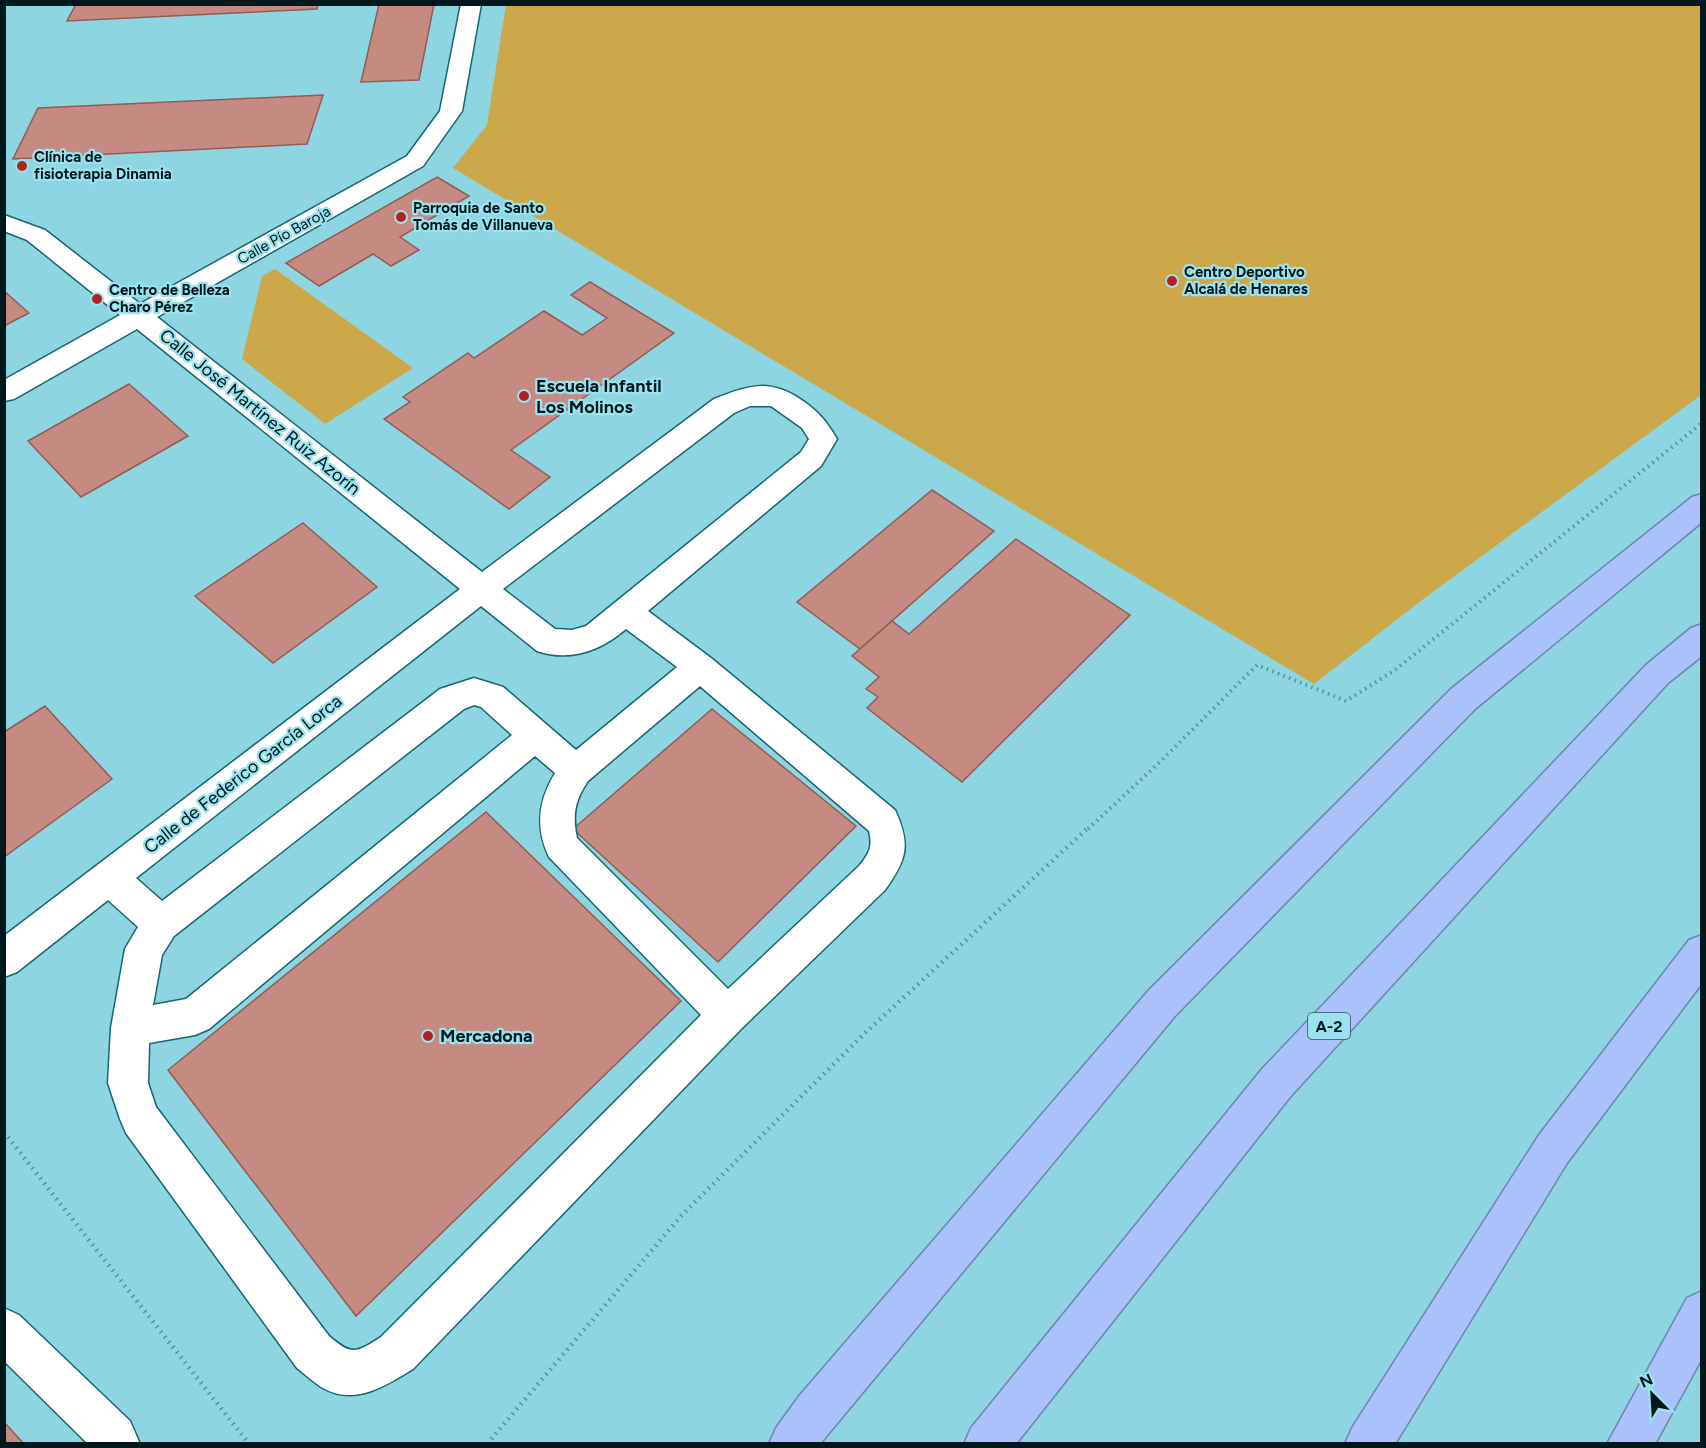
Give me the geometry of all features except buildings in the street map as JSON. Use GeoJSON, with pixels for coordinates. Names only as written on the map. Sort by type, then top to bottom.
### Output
{"type":"FeatureCollection","features":[{"type":"Feature","properties":{"kind":"highway"},"geometry":{"type":"LineString","coordinates":[[792,1443],[816,1411],[1162,1003],[1463,699],[1701,505]]}},
{"type":"Feature","properties":{"kind":"highway","name":"A-2"},"geometry":{"type":"LineString","coordinates":[[987,1443],[1276,1083],[1657,674],[1701,637]]}},
{"type":"Feature","properties":{"kind":"highway"},"geometry":{"type":"LineString","coordinates":[[1368,1443],[1553,1149],[1701,952]]}},
{"type":"Feature","properties":{"kind":"highway"},"geometry":{"type":"LineString","coordinates":[[1630,1443],[1701,1313]]}},
{"type":"Feature","properties":{"kind":"street","name":"Calle Pío Baroja"},"geometry":{"type":"LineString","coordinates":[[4,392],[416,161],[451,111],[471,4]]}},
{"type":"Feature","properties":{"kind":"street","name":"Calle José Martínez Ruiz Azorín"},"geometry":{"type":"LineString","coordinates":[[4,222],[36,235],[548,642],[572,644],[597,634],[626,612]]}},
{"type":"Feature","properties":{"kind":"street","name":"Calle de Federico García Lorca"},"geometry":{"type":"LineString","coordinates":[[4,959],[482,589],[724,406],[747,397],[776,396],[812,421],[823,440],[811,459],[626,612]]}},
{"type":"Feature","properties":{"kind":"street"},"geometry":{"type":"LineString","coordinates":[[576,771],[492,697],[474,691],[452,699],[161,924],[144,949],[130,1028],[128,1083],[140,1119],[313,1352],[337,1372],[367,1372],[397,1353],[728,1015],[872,878],[888,858],[891,840],[883,821],[700,667],[626,612]]}},
{"type":"Feature","properties":{"kind":"street"},"geometry":{"type":"LineString","coordinates":[[700,667],[576,771],[561,791],[555,821],[561,846],[728,1015]]}},
{"type":"Feature","properties":{"kind":"street"},"geometry":{"type":"LineString","coordinates":[[130,1028],[195,1016],[536,735]]}},
{"type":"Feature","properties":{"kind":"street"},"geometry":{"type":"LineString","coordinates":[[109,878],[161,924]]}},
{"type":"Feature","properties":{"kind":"street"},"geometry":{"type":"LineString","coordinates":[[4,1330],[114,1437],[117,1443]]}},
{"type":"Feature","properties":{"kind":"path"},"geometry":{"type":"LineString","coordinates":[[487,1443],[681,1216],[864,1034],[1161,761],[1257,665],[1346,701],[1395,670],[1701,423]]}},
{"type":"Feature","properties":{"kind":"path"},"geometry":{"type":"LineString","coordinates":[[4,1132],[249,1443]]}},
{"type":"Feature","properties":{"kind":"shaded area","name":"Centro Deportivo Alcalá de Henares"},"geometry":{"type":"Polygon","coordinates":[[[506,4],[1701,5],[1701,395],[1422,600],[1314,684],[453,168],[487,125],[506,4]]]}},
{"type":"Feature","properties":{"kind":"shaded area"},"geometry":{"type":"Polygon","coordinates":[[[275,269],[413,368],[325,424],[242,359],[262,276],[275,269]]]}},
{"type":"Feature","properties":{"kind":"place","name":"Clínica de fisioterapia Dinamia"},"geometry":{"type":"Point","coordinates":[22,166]}},
{"type":"Feature","properties":{"kind":"place","name":"Parroquia de Santo Tomás de Villanueva"},"geometry":{"type":"Point","coordinates":[401,217]}},
{"type":"Feature","properties":{"kind":"place","name":"Centro Deportivo Alcalá de Henares"},"geometry":{"type":"Point","coordinates":[1172,281]}},
{"type":"Feature","properties":{"kind":"place","name":"Centro de Belleza Charo Pérez"},"geometry":{"type":"Point","coordinates":[97,299]}},
{"type":"Feature","properties":{"kind":"place","name":"Escuela Infantil Los Molinos"},"geometry":{"type":"Point","coordinates":[524,396]}},
{"type":"Feature","properties":{"kind":"place","name":"Mercadona"},"geometry":{"type":"Point","coordinates":[428,1036]}}]}
